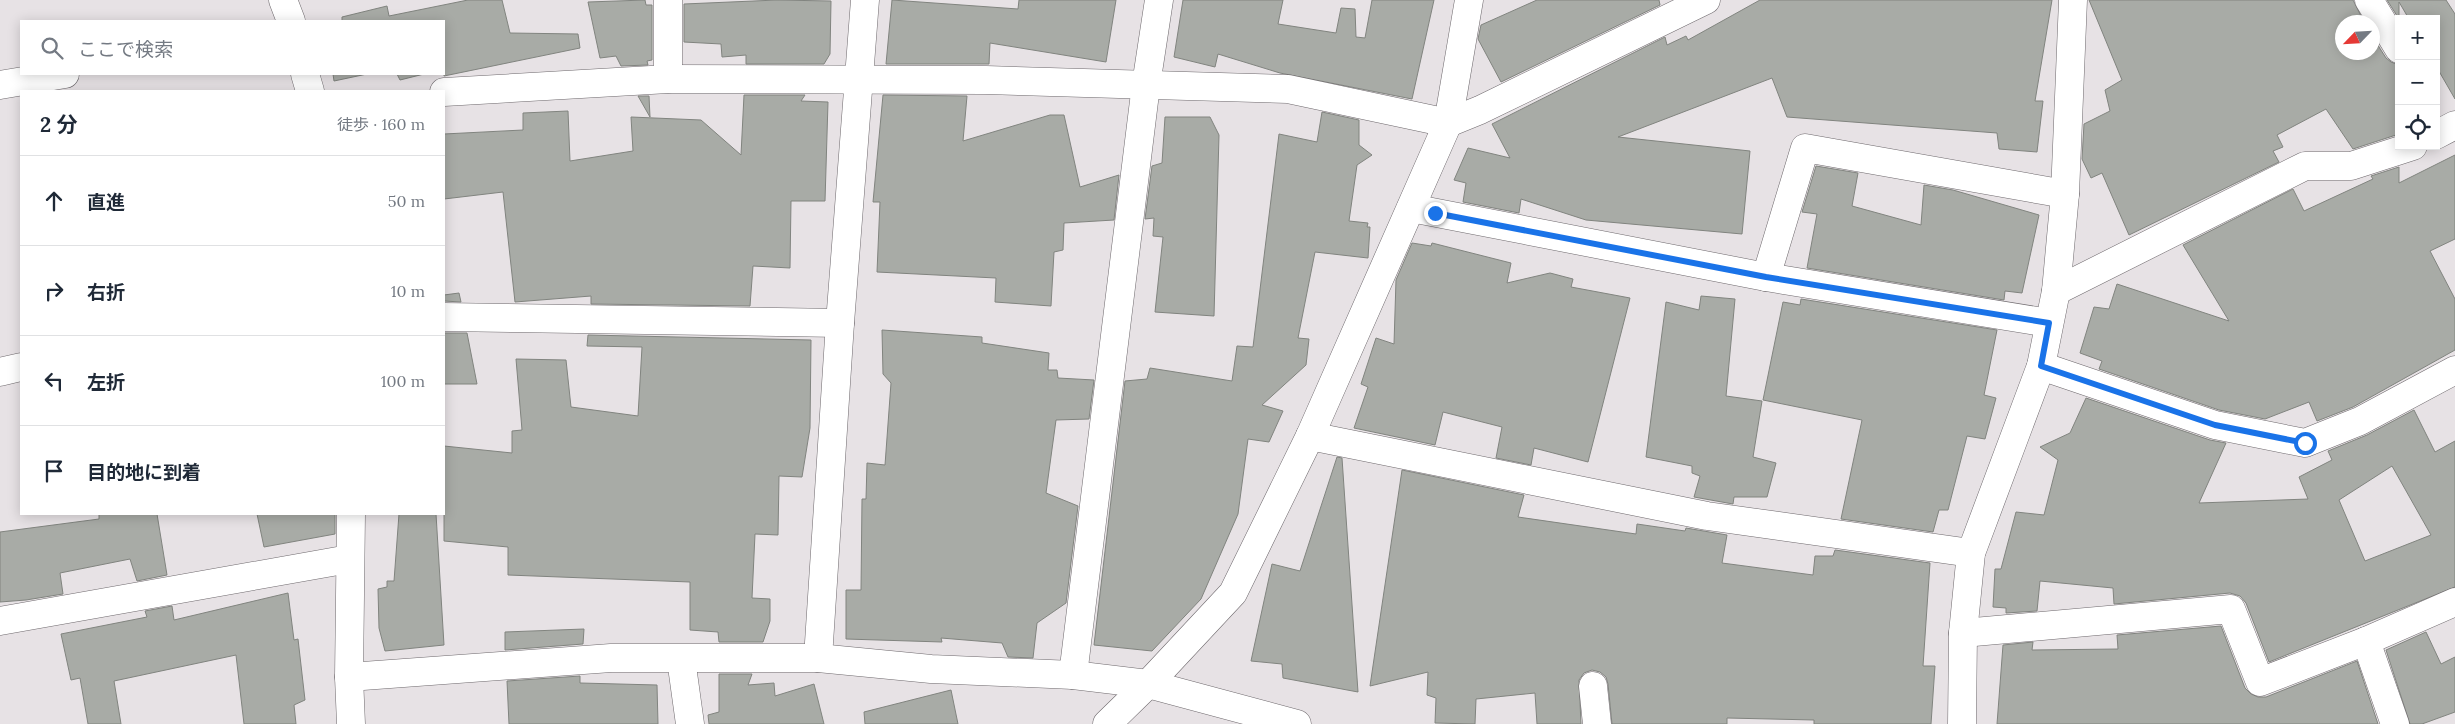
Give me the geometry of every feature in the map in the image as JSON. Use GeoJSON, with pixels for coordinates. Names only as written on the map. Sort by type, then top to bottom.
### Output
{"type":"FeatureCollection","features":[{"type":"Feature","properties":{"kind":"street"},"geometry":{"type":"LineString","coordinates":[[283,0],[291,20]]}},
{"type":"Feature","properties":{"kind":"street"},"geometry":{"type":"LineString","coordinates":[[668,0],[668,79]]}},
{"type":"Feature","properties":{"kind":"street"},"geometry":{"type":"LineString","coordinates":[[818,658],[840,323],[865,0]]}},
{"type":"Feature","properties":{"kind":"street"},"geometry":{"type":"LineString","coordinates":[[1073,675],[1146,85],[1160,0]]}},
{"type":"Feature","properties":{"kind":"street"},"geometry":{"type":"LineString","coordinates":[[1108,724],[1233,593],[1310,436],[1448,123],[1469,0]]}},
{"type":"Feature","properties":{"kind":"street"},"geometry":{"type":"LineString","coordinates":[[445,92],[668,79],[986,80],[1288,89],[1448,123],[1480,110],[1706,0]]}},
{"type":"Feature","properties":{"kind":"street"},"geometry":{"type":"LineString","coordinates":[[1962,724],[1963,633],[1971,553],[2041,366],[2056,291],[2065,194],[2073,0]]}},
{"type":"Feature","properties":{"kind":"street"},"geometry":{"type":"LineString","coordinates":[[2369,0],[2395,42]]}},
{"type":"Feature","properties":{"kind":"street"},"geometry":{"type":"LineString","coordinates":[[0,85],[58,75]]}},
{"type":"Feature","properties":{"kind":"street"},"geometry":{"type":"LineString","coordinates":[[305,75],[310,90]]}},
{"type":"Feature","properties":{"kind":"street"},"geometry":{"type":"LineString","coordinates":[[1766,277],[1805,148],[2065,194]]}},
{"type":"Feature","properties":{"kind":"street"},"geometry":{"type":"LineString","coordinates":[[2056,291],[2305,166],[2351,166],[2401,150]]}},
{"type":"Feature","properties":{"kind":"street"},"geometry":{"type":"LineString","coordinates":[[1411,208],[1766,277],[2049,323]]}},
{"type":"Feature","properties":{"kind":"street"},"geometry":{"type":"LineString","coordinates":[[445,317],[840,323]]}},
{"type":"Feature","properties":{"kind":"street"},"geometry":{"type":"LineString","coordinates":[[2041,366],[2215,425],[2305,443],[2360,421],[2455,370]]}},
{"type":"Feature","properties":{"kind":"street"},"geometry":{"type":"LineString","coordinates":[[0,372],[20,367]]}},
{"type":"Feature","properties":{"kind":"street"},"geometry":{"type":"LineString","coordinates":[[1310,436],[1707,516],[1971,553]]}},
{"type":"Feature","properties":{"kind":"street"},"geometry":{"type":"LineString","coordinates":[[351,515],[348,677],[351,724]]}},
{"type":"Feature","properties":{"kind":"street"},"geometry":{"type":"LineString","coordinates":[[0,621],[349,558]]}},
{"type":"Feature","properties":{"kind":"street"},"geometry":{"type":"LineString","coordinates":[[1963,633],[2231,609],[2260,682],[2366,641],[2455,602]]}},
{"type":"Feature","properties":{"kind":"street"},"geometry":{"type":"LineString","coordinates":[[2366,641],[2395,724]]}},
{"type":"Feature","properties":{"kind":"street"},"geometry":{"type":"LineString","coordinates":[[348,677],[610,658],[818,658],[931,669],[1073,675],[1148,684],[1298,724]]}},
{"type":"Feature","properties":{"kind":"street"},"geometry":{"type":"LineString","coordinates":[[682,659],[690,724]]}},
{"type":"Feature","properties":{"kind":"street"},"geometry":{"type":"LineString","coordinates":[[1593,686],[1597,724]]}},
{"type":"Feature","properties":{"kind":"building"},"geometry":{"type":"Polygon","coordinates":[[[468,0],[502,0],[510,33],[578,34],[580,48],[444,76],[445,20],[342,20],[342,17],[387,6],[389,16],[468,0]]]}},
{"type":"Feature","properties":{"kind":"building"},"geometry":{"type":"Polygon","coordinates":[[[645,0],[646,5],[652,5],[652,60],[647,61],[648,65],[621,66],[616,56],[600,58],[588,2],[645,0]]]}},
{"type":"Feature","properties":{"kind":"building"},"geometry":{"type":"Polygon","coordinates":[[[777,0],[831,1],[830,54],[824,64],[746,64],[746,55],[722,57],[721,44],[684,42],[684,4],[777,0]]]}},
{"type":"Feature","properties":{"kind":"building"},"geometry":{"type":"Polygon","coordinates":[[[892,0],[1018,9],[1019,0],[1116,0],[1106,62],[990,43],[989,64],[886,64],[892,0]]]}},
{"type":"Feature","properties":{"kind":"building"},"geometry":{"type":"Polygon","coordinates":[[[1183,0],[1283,0],[1278,24],[1336,33],[1341,8],[1355,9],[1356,37],[1365,38],[1372,0],[1434,0],[1412,99],[1280,73],[1218,54],[1215,67],[1174,57],[1183,0]]]}},
{"type":"Feature","properties":{"kind":"building"},"geometry":{"type":"Polygon","coordinates":[[[1537,0],[1659,0],[1660,5],[1501,82],[1478,39],[1481,25],[1537,0]]]}},
{"type":"Feature","properties":{"kind":"building"},"geometry":{"type":"Polygon","coordinates":[[[1760,0],[2052,0],[2035,101],[2043,101],[2037,152],[1999,149],[1997,133],[1787,117],[1772,78],[1618,137],[1750,151],[1742,234],[1586,220],[1521,199],[1519,213],[1463,202],[1466,183],[1454,180],[1468,148],[1510,158],[1492,124],[1665,37],[1667,45],[1686,36],[1688,40],[1760,0]]]}},
{"type":"Feature","properties":{"kind":"building"},"geometry":{"type":"Polygon","coordinates":[[[2089,0],[2353,0],[2360,15],[2335,15],[2335,60],[2380,60],[2380,49],[2386,58],[2395,64],[2395,135],[2353,149],[2326,109],[2277,135],[2283,147],[2273,151],[2279,162],[2129,235],[2102,173],[2091,178],[2082,159],[2084,124],[2110,111],[2105,90],[2122,80],[2089,0]]]}},
{"type":"Feature","properties":{"kind":"building"},"geometry":{"type":"Polygon","coordinates":[[[2387,0],[2446,0],[2455,14],[2455,99],[2440,73],[2440,15],[2407,15],[2399,2],[2399,15],[2396,15],[2387,0]]]}},
{"type":"Feature","properties":{"kind":"building"},"geometry":{"type":"Polygon","coordinates":[[[333,75],[362,75],[334,81],[333,75]]]}},
{"type":"Feature","properties":{"kind":"building"},"geometry":{"type":"Polygon","coordinates":[[[398,75],[420,75],[400,80],[398,75]]]}},
{"type":"Feature","properties":{"kind":"building"},"geometry":{"type":"Polygon","coordinates":[[[744,95],[805,95],[801,101],[828,102],[825,201],[791,201],[790,268],[753,266],[750,306],[591,304],[591,296],[515,302],[503,192],[445,199],[445,134],[523,130],[523,113],[568,111],[570,161],[633,151],[631,117],[701,120],[741,155],[744,95]]]}},
{"type":"Feature","properties":{"kind":"building"},"geometry":{"type":"Polygon","coordinates":[[[883,95],[967,96],[963,141],[1050,115],[1064,115],[1080,187],[1119,175],[1114,220],[1064,223],[1063,250],[1054,252],[1051,306],[995,302],[996,278],[877,272],[880,202],[873,202],[883,95]]]}},
{"type":"Feature","properties":{"kind":"building"},"geometry":{"type":"Polygon","coordinates":[[[638,96],[649,96],[650,117],[638,96]]]}},
{"type":"Feature","properties":{"kind":"building"},"geometry":{"type":"Polygon","coordinates":[[[1322,112],[1359,120],[1359,145],[1372,155],[1357,165],[1349,221],[1368,223],[1367,227],[1370,227],[1368,258],[1315,252],[1298,338],[1309,339],[1306,365],[1262,405],[1283,411],[1269,442],[1248,439],[1238,514],[1201,599],[1152,651],[1094,645],[1125,381],[1147,379],[1150,368],[1232,381],[1237,346],[1253,347],[1279,134],[1317,142],[1322,112]]]}},
{"type":"Feature","properties":{"kind":"building"},"geometry":{"type":"Polygon","coordinates":[[[1165,117],[1210,117],[1219,135],[1214,316],[1155,312],[1163,237],[1153,236],[1154,218],[1145,219],[1152,166],[1162,163],[1165,117]]]}},
{"type":"Feature","properties":{"kind":"building"},"geometry":{"type":"Polygon","coordinates":[[[2455,155],[2455,239],[2430,251],[2455,299],[2455,350],[2353,407],[2317,421],[2309,402],[2265,419],[2219,410],[2099,369],[2102,361],[2080,353],[2094,307],[2109,309],[2117,284],[2229,321],[2183,245],[2293,189],[2304,211],[2373,179],[2371,176],[2399,167],[2399,183],[2455,155]]]}},
{"type":"Feature","properties":{"kind":"building"},"geometry":{"type":"Polygon","coordinates":[[[1816,166],[1858,173],[1852,206],[1921,225],[1924,185],[1953,190],[2039,215],[2022,293],[2005,291],[2004,300],[1807,268],[1817,214],[1802,212],[1816,166]]]}},
{"type":"Feature","properties":{"kind":"building"},"geometry":{"type":"Polygon","coordinates":[[[1412,243],[1431,246],[1432,243],[1511,263],[1507,283],[1550,273],[1573,279],[1571,287],[1630,298],[1588,462],[1534,448],[1531,465],[1496,458],[1502,427],[1443,412],[1435,445],[1354,428],[1368,387],[1361,384],[1376,338],[1394,344],[1396,280],[1412,243]]]}},
{"type":"Feature","properties":{"kind":"building"},"geometry":{"type":"Polygon","coordinates":[[[459,293],[461,302],[445,301],[445,295],[459,293]]]}},
{"type":"Feature","properties":{"kind":"building"},"geometry":{"type":"Polygon","coordinates":[[[1701,296],[1735,299],[1726,396],[1762,401],[1753,457],[1776,463],[1767,497],[1734,497],[1733,504],[1694,497],[1700,476],[1692,473],[1692,466],[1646,457],[1666,302],[1699,310],[1701,296]]]}},
{"type":"Feature","properties":{"kind":"building"},"geometry":{"type":"Polygon","coordinates":[[[1801,299],[1997,330],[1984,395],[1996,398],[1985,439],[1967,436],[1948,510],[1939,510],[1933,532],[1841,519],[1862,420],[1763,400],[1783,302],[1800,305],[1801,299]]]}},
{"type":"Feature","properties":{"kind":"building"},"geometry":{"type":"Polygon","coordinates":[[[882,330],[982,337],[982,343],[1049,353],[1048,370],[1057,370],[1058,378],[1094,380],[1089,419],[1056,420],[1046,493],[1078,506],[1066,603],[1037,623],[1033,658],[1008,657],[1002,643],[941,638],[942,642],[846,639],[846,590],[861,590],[862,499],[866,499],[867,463],[885,465],[891,383],[883,374],[882,330]]]}},
{"type":"Feature","properties":{"kind":"building"},"geometry":{"type":"Polygon","coordinates":[[[445,333],[467,333],[477,384],[445,384],[445,333]]]}},
{"type":"Feature","properties":{"kind":"building"},"geometry":{"type":"Polygon","coordinates":[[[588,335],[811,340],[810,428],[802,477],[779,476],[778,535],[755,534],[752,598],[770,599],[770,621],[763,642],[719,642],[718,632],[690,630],[690,582],[508,575],[508,547],[444,541],[445,446],[512,453],[512,431],[522,430],[516,359],[566,360],[571,407],[638,416],[642,347],[587,346],[588,335]]]}},
{"type":"Feature","properties":{"kind":"building"},"geometry":{"type":"Polygon","coordinates":[[[2086,398],[2210,440],[2226,443],[2199,503],[2308,499],[2299,477],[2332,460],[2328,451],[2367,435],[2414,410],[2435,452],[2455,441],[2455,587],[2269,662],[2246,603],[2240,596],[2230,593],[2114,604],[2113,588],[2040,581],[2037,611],[2006,613],[2006,608],[1993,607],[1995,569],[2001,569],[2016,512],[2044,515],[2058,460],[2040,447],[2070,433],[2086,398]],[[2392,466],[2339,500],[2365,561],[2431,535],[2392,466]]]}},
{"type":"Feature","properties":{"kind":"building"},"geometry":{"type":"Polygon","coordinates":[[[1337,457],[1342,458],[1358,692],[1283,678],[1282,664],[1251,661],[1272,564],[1300,571],[1337,457]]]}},
{"type":"Feature","properties":{"kind":"building"},"geometry":{"type":"Polygon","coordinates":[[[1402,470],[1524,495],[1518,517],[1636,534],[1637,524],[1685,531],[1686,528],[1727,535],[1722,563],[1813,575],[1815,556],[1833,556],[1835,550],[1930,563],[1923,666],[1935,666],[1931,724],[1814,724],[1814,720],[1727,718],[1727,724],[1612,724],[1606,677],[1600,672],[1592,670],[1584,673],[1579,680],[1581,724],[1537,724],[1535,693],[1476,699],[1475,724],[1435,723],[1436,698],[1427,695],[1428,672],[1370,686],[1402,470]]]}},
{"type":"Feature","properties":{"kind":"building"},"geometry":{"type":"Polygon","coordinates":[[[99,515],[157,515],[167,575],[137,581],[130,559],[60,573],[63,594],[0,602],[0,532],[99,519],[99,515]]]}},
{"type":"Feature","properties":{"kind":"building"},"geometry":{"type":"Polygon","coordinates":[[[257,515],[335,515],[335,534],[264,547],[257,515]]]}},
{"type":"Feature","properties":{"kind":"building"},"geometry":{"type":"Polygon","coordinates":[[[399,515],[436,515],[444,645],[385,651],[379,628],[378,589],[387,587],[387,581],[394,581],[399,515]]]}},
{"type":"Feature","properties":{"kind":"building"},"geometry":{"type":"Polygon","coordinates":[[[288,593],[294,640],[298,639],[305,700],[294,705],[296,724],[244,724],[236,655],[114,681],[121,724],[88,724],[80,678],[71,680],[61,634],[147,617],[145,611],[172,606],[174,620],[288,593]]]}},
{"type":"Feature","properties":{"kind":"building"},"geometry":{"type":"Polygon","coordinates":[[[2221,626],[2245,688],[2251,694],[2258,697],[2266,697],[2357,661],[2378,724],[1997,724],[2003,645],[2033,642],[2032,650],[2118,649],[2117,635],[2221,626]]]}},
{"type":"Feature","properties":{"kind":"building"},"geometry":{"type":"Polygon","coordinates":[[[584,629],[583,644],[505,650],[505,632],[584,629]]]}},
{"type":"Feature","properties":{"kind":"building"},"geometry":{"type":"Polygon","coordinates":[[[2426,632],[2441,664],[2455,657],[2455,712],[2422,724],[2410,724],[2386,650],[2426,632]]]}},
{"type":"Feature","properties":{"kind":"building"},"geometry":{"type":"Polygon","coordinates":[[[719,674],[752,674],[748,685],[774,683],[775,696],[814,684],[824,724],[709,724],[708,715],[719,712],[719,674]]]}},
{"type":"Feature","properties":{"kind":"building"},"geometry":{"type":"Polygon","coordinates":[[[580,676],[580,683],[657,685],[658,724],[509,724],[507,681],[580,676]]]}},
{"type":"Feature","properties":{"kind":"building"},"geometry":{"type":"Polygon","coordinates":[[[951,690],[958,724],[865,724],[864,712],[951,690]]]}},
{"type":"Feature","properties":{"kind":"route"},"geometry":{"type":"LineString","coordinates":[[1435,213],[1766,277],[2049,323],[2041,366],[2215,425],[2305,443]]}}]}
